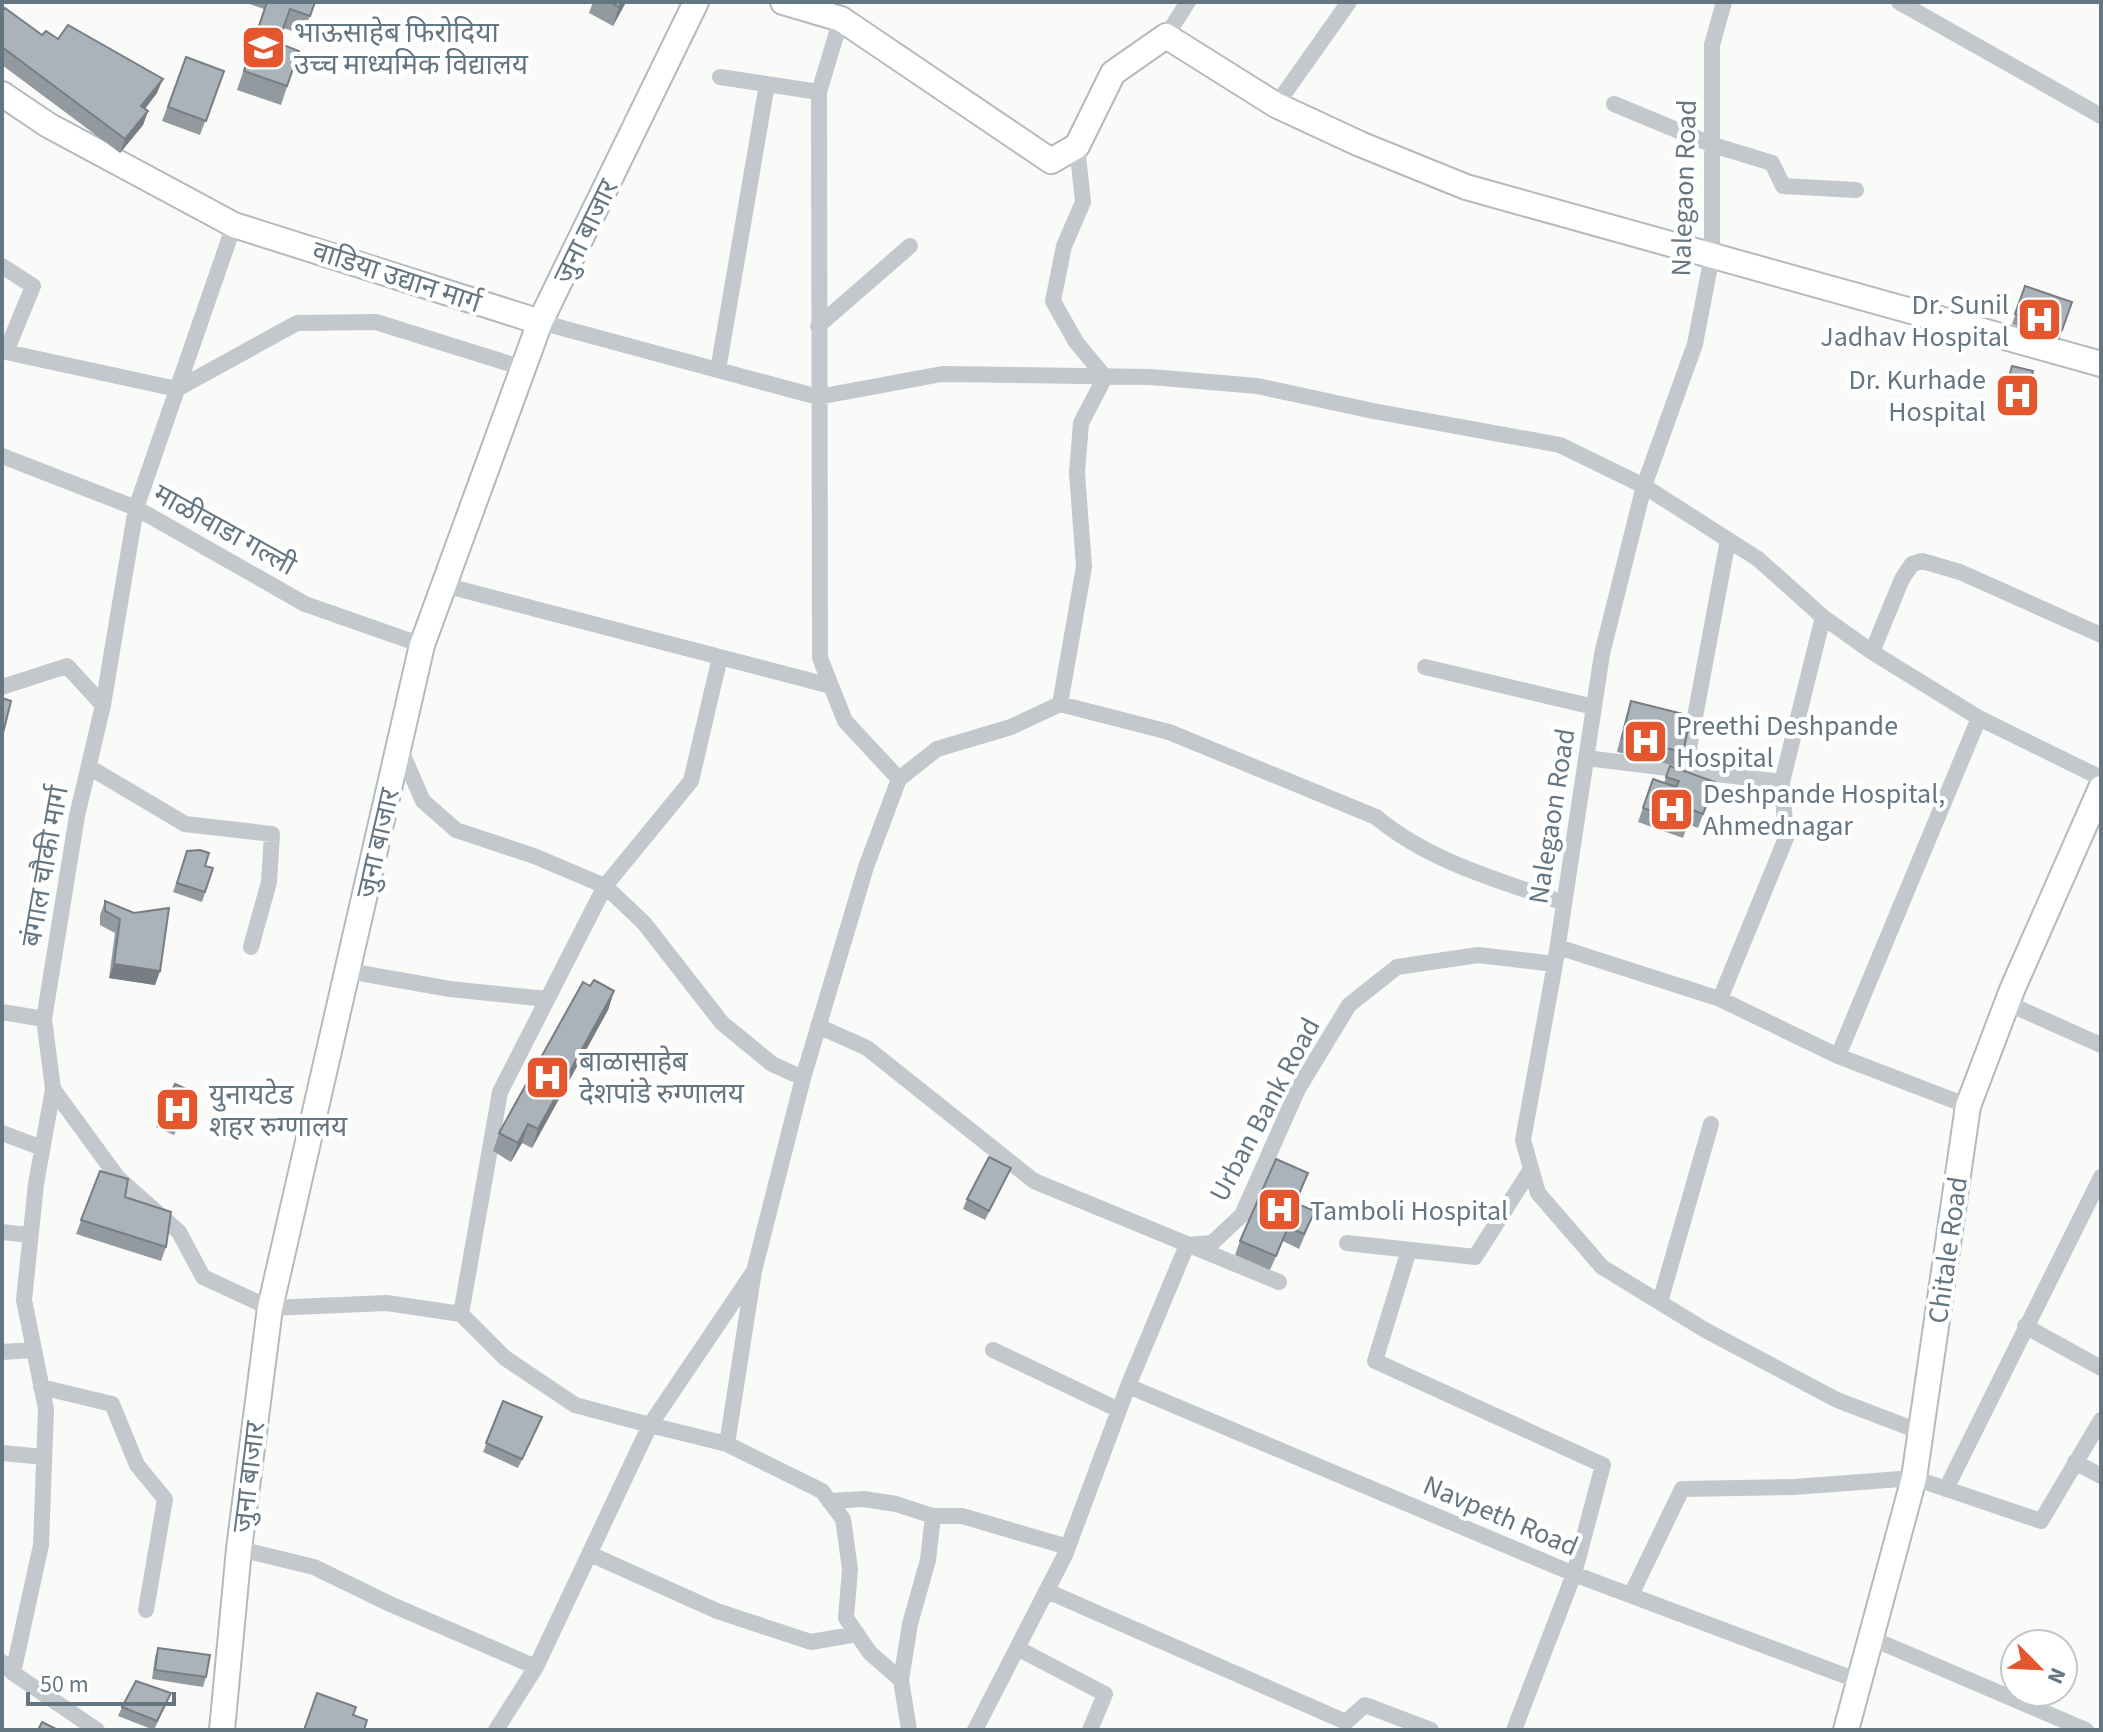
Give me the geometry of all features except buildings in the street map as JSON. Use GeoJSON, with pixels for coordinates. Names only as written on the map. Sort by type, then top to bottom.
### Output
{"type":"FeatureCollection","features":[{"type":"Feature","properties":{"kind":"street","name":"जुना बाजार"},"geometry":{"type":"LineString","coordinates":[[222,1730],[239,1549],[270,1308],[422,645],[540,322],[696,2]]}},
{"type":"Feature","properties":{"kind":"street"},"geometry":{"type":"LineString","coordinates":[[783,2],[847,10],[1051,161],[1077,146]]}},
{"type":"Feature","properties":{"kind":"street"},"geometry":{"type":"LineString","coordinates":[[1105,377],[1076,342],[1053,301],[1064,246],[1083,202],[1077,146],[1113,73],[1166,36],[1188,2]]}},
{"type":"Feature","properties":{"kind":"street"},"geometry":{"type":"LineString","coordinates":[[1276,105],[1349,2]]}},
{"type":"Feature","properties":{"kind":"street","name":"Nalegaon Road"},"geometry":{"type":"LineString","coordinates":[[1724,2],[1712,45],[1712,256],[1695,344],[1644,486],[1602,654],[1558,947],[1523,1140],[1538,1193],[1602,1267],[1705,1330],[1837,1400],[1921,1432]]}},
{"type":"Feature","properties":{"kind":"street"},"geometry":{"type":"LineString","coordinates":[[1899,2],[2101,116]]}},
{"type":"Feature","properties":{"kind":"street"},"geometry":{"type":"LineString","coordinates":[[847,10],[819,92],[820,658],[845,721],[899,779]]}},
{"type":"Feature","properties":{"kind":"street"},"geometry":{"type":"LineString","coordinates":[[1166,36],[1276,105],[1360,144],[1466,187],[2101,364]]}},
{"type":"Feature","properties":{"kind":"street"},"geometry":{"type":"LineString","coordinates":[[720,77],[819,92]]}},
{"type":"Feature","properties":{"kind":"street"},"geometry":{"type":"LineString","coordinates":[[718,370],[767,84]]}},
{"type":"Feature","properties":{"kind":"street","name":"वाडिया उद्यान मार्ग"},"geometry":{"type":"LineString","coordinates":[[2,94],[48,125],[234,225],[540,322],[818,397]]}},
{"type":"Feature","properties":{"kind":"street"},"geometry":{"type":"LineString","coordinates":[[1614,104],[1713,145],[1772,163],[1783,186],[1856,190]]}},
{"type":"Feature","properties":{"kind":"street","name":"बंगाल चौकी मार्ग"},"geometry":{"type":"LineString","coordinates":[[7,1668],[41,1545],[46,1409],[24,1300],[30,1235],[53,1089],[44,1019],[77,816],[103,705],[136,508],[234,225]]}},
{"type":"Feature","properties":{"kind":"street"},"geometry":{"type":"LineString","coordinates":[[818,326],[910,246]]}},
{"type":"Feature","properties":{"kind":"street"},"geometry":{"type":"LineString","coordinates":[[2,266],[33,286],[6,352],[177,389],[297,323],[376,322],[523,368]]}},
{"type":"Feature","properties":{"kind":"street"},"geometry":{"type":"LineString","coordinates":[[818,397],[942,374],[1151,377],[1257,386],[1560,445],[1644,486],[1758,559],[1823,617],[1872,652],[1979,718],[2101,778]]}},
{"type":"Feature","properties":{"kind":"street"},"geometry":{"type":"LineString","coordinates":[[1060,704],[1084,567],[1077,473],[1081,423],[1105,377]]}},
{"type":"Feature","properties":{"kind":"street","name":"माळीवाडा गल्ली"},"geometry":{"type":"LineString","coordinates":[[2,456],[136,508],[305,604],[422,645]]}},
{"type":"Feature","properties":{"kind":"street"},"geometry":{"type":"LineString","coordinates":[[1685,770],[1728,540]]}},
{"type":"Feature","properties":{"kind":"street"},"geometry":{"type":"LineString","coordinates":[[1872,652],[1902,579],[1912,564],[1922,561],[1960,572],[2101,635]]}},
{"type":"Feature","properties":{"kind":"street"},"geometry":{"type":"LineString","coordinates":[[444,585],[831,686]]}},
{"type":"Feature","properties":{"kind":"street"},"geometry":{"type":"LineString","coordinates":[[1720,999],[1786,838],[1782,782],[1823,617]]}},
{"type":"Feature","properties":{"kind":"street"},"geometry":{"type":"LineString","coordinates":[[461,1314],[500,1092],[605,886],[691,781],[720,657]]}},
{"type":"Feature","properties":{"kind":"street"},"geometry":{"type":"LineString","coordinates":[[2,687],[67,666],[103,705]]}},
{"type":"Feature","properties":{"kind":"street"},"geometry":{"type":"LineString","coordinates":[[1425,667],[1594,707]]}},
{"type":"Feature","properties":{"kind":"street"},"geometry":{"type":"LineString","coordinates":[[727,1444],[754,1271],[803,1078],[866,867],[899,779],[937,749],[1011,727],[1060,704],[1169,732],[1376,817],[1401,837],[1452,864],[1564,903]]}},
{"type":"Feature","properties":{"kind":"street"},"geometry":{"type":"LineString","coordinates":[[1838,1056],[1979,718]]}},
{"type":"Feature","properties":{"kind":"street"},"geometry":{"type":"LineString","coordinates":[[399,746],[423,801],[456,830],[534,856],[605,886],[644,923],[722,1023],[772,1064],[803,1078]]}},
{"type":"Feature","properties":{"kind":"street"},"geometry":{"type":"LineString","coordinates":[[1586,758],[1782,782]]}},
{"type":"Feature","properties":{"kind":"street"},"geometry":{"type":"LineString","coordinates":[[89,767],[185,824],[272,834],[269,882],[251,947]]}},
{"type":"Feature","properties":{"kind":"street","name":"Chitale Road"},"geometry":{"type":"LineString","coordinates":[[1846,1730],[1914,1478],[1968,1106],[2007,1003],[2101,788]]}},
{"type":"Feature","properties":{"kind":"street"},"geometry":{"type":"LineString","coordinates":[[1558,947],[1720,999],[1838,1056],[1968,1106]]}},
{"type":"Feature","properties":{"kind":"street","name":"Urban Bank Road"},"geometry":{"type":"LineString","coordinates":[[1187,1245],[1212,1243],[1242,1215],[1298,1089],[1349,1005],[1397,967],[1478,955],[1555,964]]}},
{"type":"Feature","properties":{"kind":"street"},"geometry":{"type":"LineString","coordinates":[[348,971],[450,989],[547,999]]}},
{"type":"Feature","properties":{"kind":"street"},"geometry":{"type":"LineString","coordinates":[[2007,1003],[2101,1045]]}},
{"type":"Feature","properties":{"kind":"street"},"geometry":{"type":"LineString","coordinates":[[2,1012],[44,1019]]}},
{"type":"Feature","properties":{"kind":"street"},"geometry":{"type":"LineString","coordinates":[[818,1026],[867,1048],[1034,1181],[1279,1282]]}},
{"type":"Feature","properties":{"kind":"street"},"geometry":{"type":"LineString","coordinates":[[53,1089],[118,1178],[179,1232],[203,1277],[270,1308],[387,1303],[461,1314],[505,1358],[575,1405],[727,1444],[822,1491],[843,1519],[850,1569],[846,1618],[870,1653],[901,1680]]}},
{"type":"Feature","properties":{"kind":"street"},"geometry":{"type":"LineString","coordinates":[[1660,1302],[1711,1124]]}},
{"type":"Feature","properties":{"kind":"street"},"geometry":{"type":"LineString","coordinates":[[2,1133],[42,1148]]}},
{"type":"Feature","properties":{"kind":"street"},"geometry":{"type":"LineString","coordinates":[[1347,1243],[1475,1257],[1531,1169]]}},
{"type":"Feature","properties":{"kind":"street"},"geometry":{"type":"LineString","coordinates":[[1946,1489],[2101,1177]]}},
{"type":"Feature","properties":{"kind":"street"},"geometry":{"type":"LineString","coordinates":[[2,1232],[30,1235]]}},
{"type":"Feature","properties":{"kind":"street"},"geometry":{"type":"LineString","coordinates":[[975,1730],[1068,1547],[1128,1386],[1187,1245]]}},
{"type":"Feature","properties":{"kind":"street"},"geometry":{"type":"LineString","coordinates":[[1409,1250],[1375,1361],[1603,1465],[1574,1574],[1514,1730]]}},
{"type":"Feature","properties":{"kind":"street"},"geometry":{"type":"LineString","coordinates":[[496,1730],[536,1667],[650,1425],[754,1271]]}},
{"type":"Feature","properties":{"kind":"street"},"geometry":{"type":"LineString","coordinates":[[2025,1326],[2101,1368]]}},
{"type":"Feature","properties":{"kind":"street"},"geometry":{"type":"LineString","coordinates":[[2,1352],[34,1350]]}},
{"type":"Feature","properties":{"kind":"street"},"geometry":{"type":"LineString","coordinates":[[993,1350],[1119,1410]]}},
{"type":"Feature","properties":{"kind":"street","name":"Navpeth Road"},"geometry":{"type":"LineString","coordinates":[[1128,1386],[1574,1574],[1859,1681]]}},
{"type":"Feature","properties":{"kind":"street"},"geometry":{"type":"LineString","coordinates":[[41,1387],[112,1404],[137,1465],[165,1499],[146,1610]]}},
{"type":"Feature","properties":{"kind":"street"},"geometry":{"type":"LineString","coordinates":[[1631,1595],[1682,1489],[1794,1487],[1914,1478],[2041,1521],[2101,1420]]}},
{"type":"Feature","properties":{"kind":"street"},"geometry":{"type":"LineString","coordinates":[[2,1453],[44,1457]]}},
{"type":"Feature","properties":{"kind":"street"},"geometry":{"type":"LineString","coordinates":[[2075,1462],[2101,1476]]}},
{"type":"Feature","properties":{"kind":"street"},"geometry":{"type":"LineString","coordinates":[[829,1501],[864,1499],[896,1504],[933,1516],[962,1516],[1068,1547]]}},
{"type":"Feature","properties":{"kind":"street"},"geometry":{"type":"LineString","coordinates":[[909,1730],[901,1680],[910,1624],[928,1560],[933,1516]]}},
{"type":"Feature","properties":{"kind":"street"},"geometry":{"type":"LineString","coordinates":[[239,1549],[314,1567],[390,1604],[536,1667]]}},
{"type":"Feature","properties":{"kind":"street"},"geometry":{"type":"LineString","coordinates":[[590,1554],[717,1611],[811,1642],[857,1634]]}},
{"type":"Feature","properties":{"kind":"street"},"geometry":{"type":"LineString","coordinates":[[1047,1591],[1346,1722],[1365,1705],[1431,1730]]}},
{"type":"Feature","properties":{"kind":"street"},"geometry":{"type":"LineString","coordinates":[[1873,1639],[2086,1730]]}},
{"type":"Feature","properties":{"kind":"street"},"geometry":{"type":"LineString","coordinates":[[1017,1648],[1105,1694],[1090,1730]]}},
{"type":"Feature","properties":{"kind":"street"},"geometry":{"type":"LineString","coordinates":[[7,1668],[97,1730]]}},
{"type":"Feature","properties":{"kind":"place","name":"भाऊसाहेब फिरोदिया उच्च माध्यमिक विद्यालय"},"geometry":{"type":"Point","coordinates":[263,48]}},
{"type":"Feature","properties":{"kind":"place","name":"Dr. Sunil Jadhav Hospital"},"geometry":{"type":"Point","coordinates":[2040,320]}},
{"type":"Feature","properties":{"kind":"place","name":"Dr. Kurhade Hospital"},"geometry":{"type":"Point","coordinates":[2017,395]}},
{"type":"Feature","properties":{"kind":"place","name":"Preethi Deshpande Hospital"},"geometry":{"type":"Point","coordinates":[1645,741]}},
{"type":"Feature","properties":{"kind":"place","name":"Deshpande Hospital, Ahmednagar"},"geometry":{"type":"Point","coordinates":[1672,809]}},
{"type":"Feature","properties":{"kind":"place","name":"बाळासाहेब देशपांडे रुग्णालय"},"geometry":{"type":"Point","coordinates":[548,1077]}},
{"type":"Feature","properties":{"kind":"place","name":"युनायटेड शहर रुग्णालय"},"geometry":{"type":"Point","coordinates":[178,1110]}},
{"type":"Feature","properties":{"kind":"place","name":"Tamboli Hospital"},"geometry":{"type":"Point","coordinates":[1279,1210]}}]}
